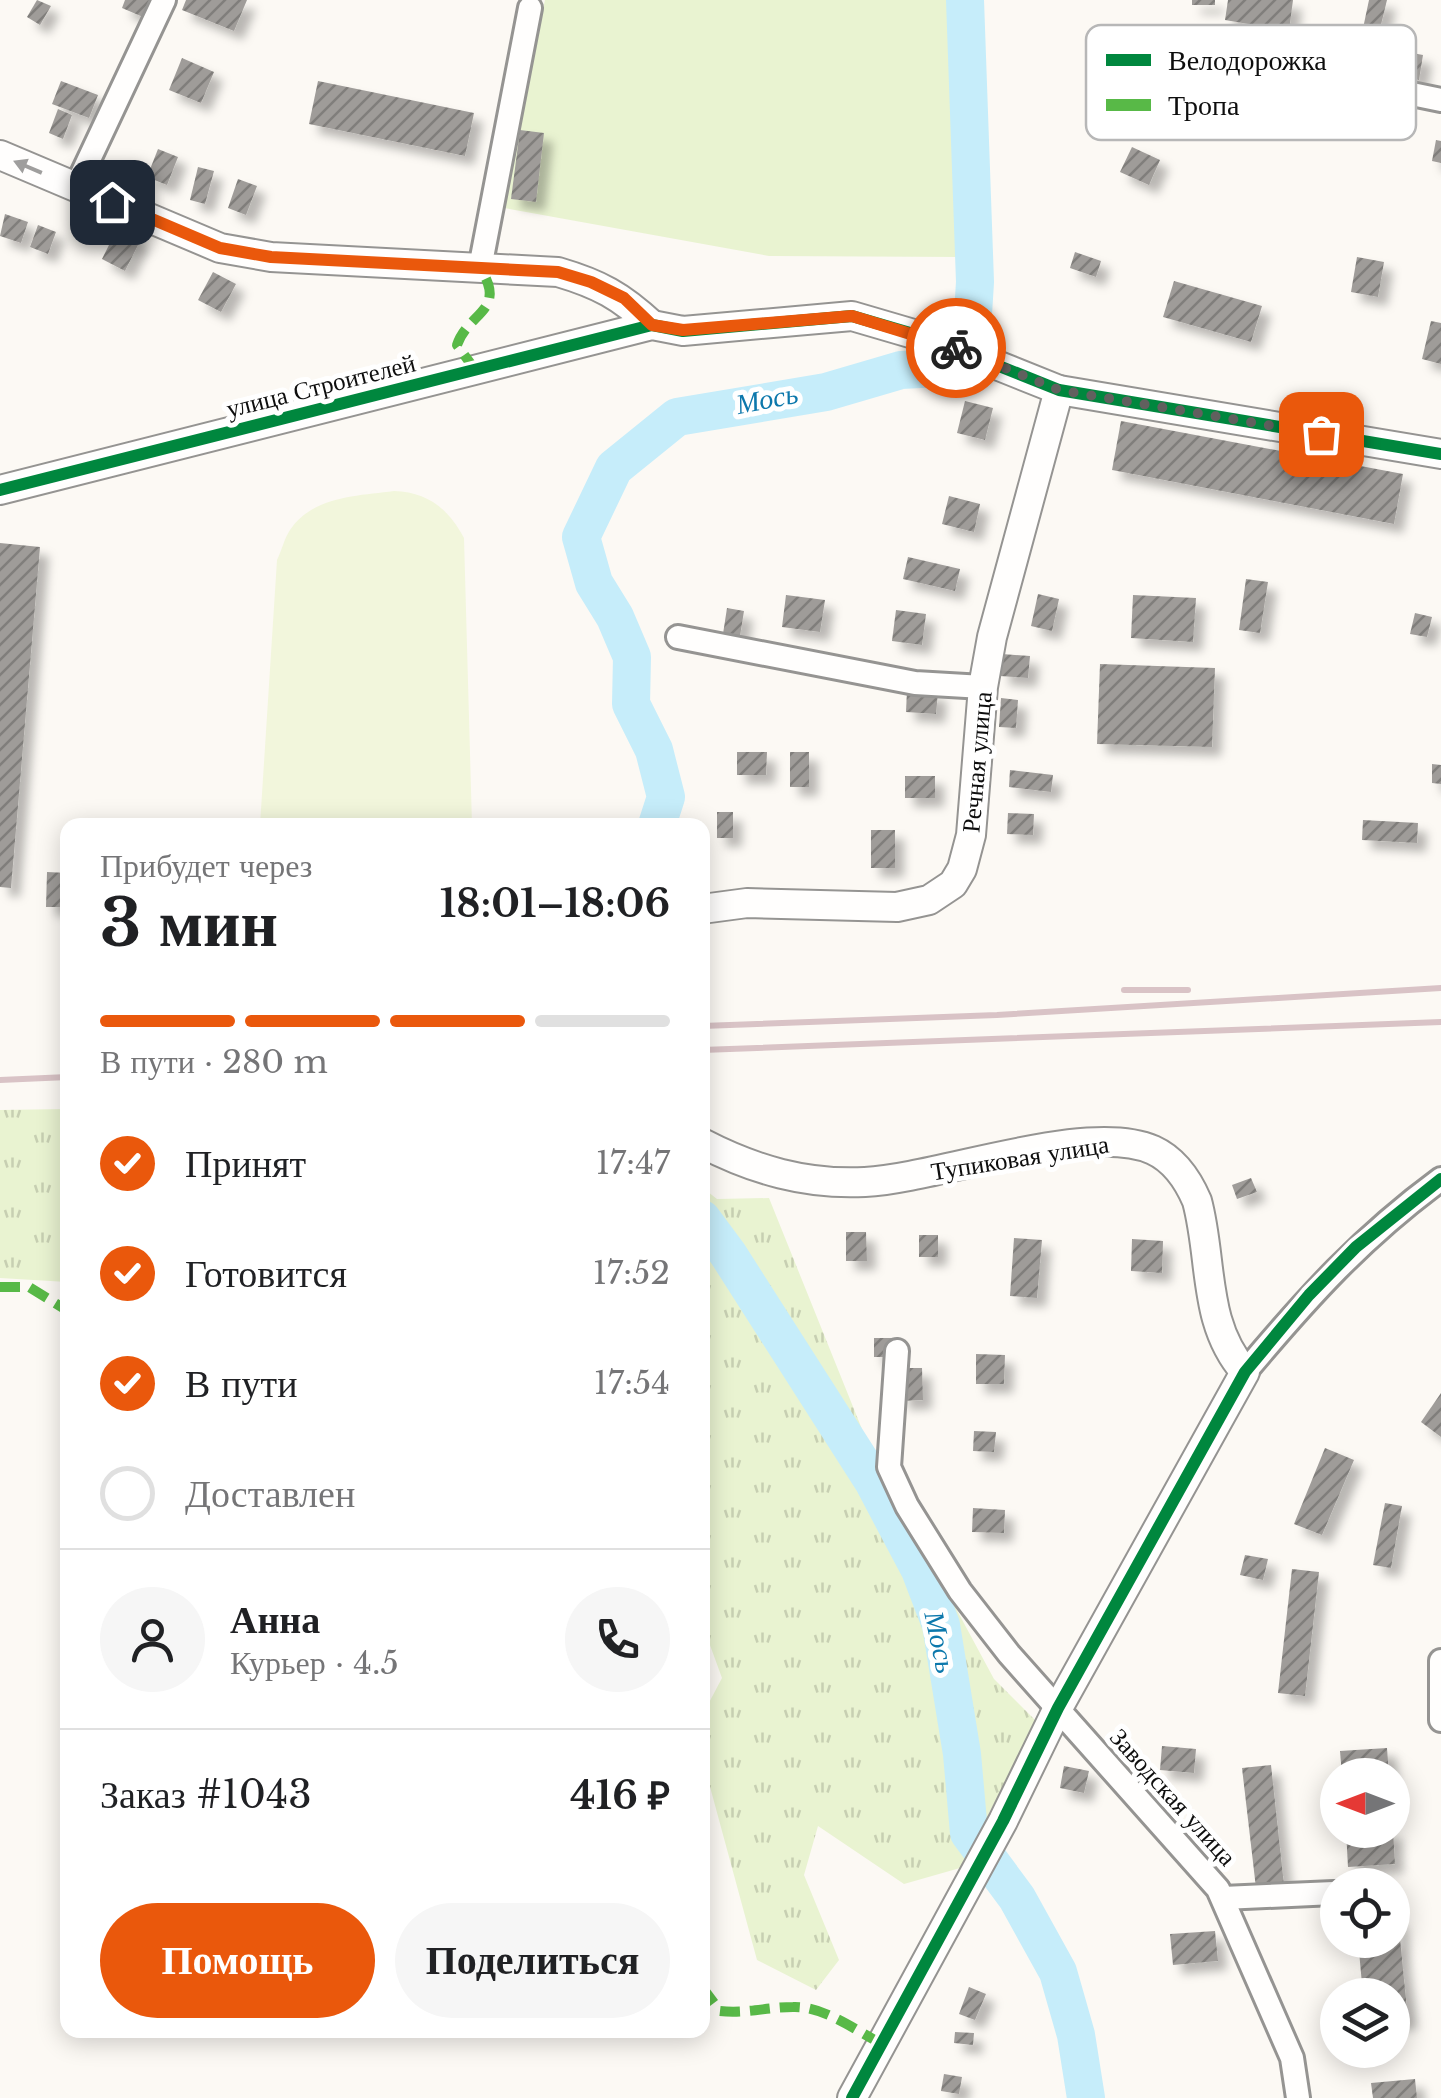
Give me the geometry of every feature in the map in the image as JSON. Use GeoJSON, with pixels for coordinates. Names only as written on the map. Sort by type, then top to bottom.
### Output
{"type":"FeatureCollection","features":[{"type":"Feature","properties":{"kind":"street"},"geometry":{"type":"LineString","coordinates":[[76,187],[164,0]]}},
{"type":"Feature","properties":{"kind":"street"},"geometry":{"type":"LineString","coordinates":[[480,268],[530,8]]}},
{"type":"Feature","properties":{"kind":"street"},"geometry":{"type":"LineString","coordinates":[[1416,95],[1441,100]]}},
{"type":"Feature","properties":{"kind":"street"},"geometry":{"type":"LineString","coordinates":[[0,155],[220,248],[271,257],[558,272],[624,298],[652,325]]}},
{"type":"Feature","properties":{"kind":"street","name":"улица Строителей"},"geometry":{"type":"LineString","coordinates":[[0,490],[652,325],[683,330],[852,316],[979,356],[1059,390],[1441,454]]}},
{"type":"Feature","properties":{"kind":"street","name":"Речная улица"},"geometry":{"type":"LineString","coordinates":[[710,908],[746,903],[897,907],[929,900],[943,892],[962,869],[971,835],[983,686],[992,637],[1059,390]]}},
{"type":"Feature","properties":{"kind":"street"},"geometry":{"type":"LineString","coordinates":[[678,637],[914,684],[983,686]]}},
{"type":"Feature","properties":{"kind":"street","name":"Тупиковая улица"},"geometry":{"type":"LineString","coordinates":[[710,1147],[781,1176],[839,1182],[894,1179],[1071,1145],[1118,1141],[1150,1148],[1172,1163],[1197,1201],[1216,1322],[1230,1355],[1245,1372]]}},
{"type":"Feature","properties":{"kind":"street"},"geometry":{"type":"LineString","coordinates":[[852,2098],[1004,1822],[1058,1708],[1245,1372],[1356,1247],[1441,1178]]}},
{"type":"Feature","properties":{"kind":"street","name":"Заводская улица"},"geometry":{"type":"LineString","coordinates":[[897,1351],[890,1467],[907,1506],[960,1591],[1035,1686],[1218,1889],[1292,2058],[1298,2098]]}},
{"type":"Feature","properties":{"kind":"street"},"geometry":{"type":"LineString","coordinates":[[1441,1661],[1441,1720]]}},
{"type":"Feature","properties":{"kind":"street"},"geometry":{"type":"LineString","coordinates":[[1222,1898],[1320,1894]]}},
{"type":"Feature","properties":{"kind":"green space"},"geometry":{"type":"Polygon","coordinates":[[[545,0],[949,0],[961,257],[769,256],[499,207],[545,0]]]}},
{"type":"Feature","properties":{"kind":"green space"},"geometry":{"type":"Polygon","coordinates":[[[394,491],[426,498],[451,518],[464,538],[472,818],[260,818],[277,560],[290,530],[300,519],[323,504],[394,491]]]}},
{"type":"Feature","properties":{"kind":"green space"},"geometry":{"type":"Polygon","coordinates":[[[60,1109],[60,1282],[0,1278],[0,1110],[60,1109]]]}},
{"type":"Feature","properties":{"kind":"green space"},"geometry":{"type":"Polygon","coordinates":[[[710,1194],[717,1199],[769,1198],[870,1449],[994,1679],[1037,1722],[960,1868],[904,1884],[818,1826],[804,1875],[839,1960],[816,1990],[757,1960],[710,1787],[710,1701],[722,1678],[710,1645],[710,1194]]]}},
{"type":"Feature","properties":{"kind":"building"},"geometry":{"type":"Polygon","coordinates":[[[37,0],[51,6],[40,25],[27,17],[37,0]]]}},
{"type":"Feature","properties":{"kind":"building"},"geometry":{"type":"Polygon","coordinates":[[[125,0],[151,0],[143,17],[122,8],[125,0]]]}},
{"type":"Feature","properties":{"kind":"building"},"geometry":{"type":"Polygon","coordinates":[[[186,0],[247,0],[234,31],[182,10],[186,0]]]}},
{"type":"Feature","properties":{"kind":"building"},"geometry":{"type":"Polygon","coordinates":[[[1192,0],[1215,0],[1215,5],[1192,5],[1192,0]]]}},
{"type":"Feature","properties":{"kind":"building"},"geometry":{"type":"Polygon","coordinates":[[[1228,0],[1293,0],[1290,25],[1225,20],[1228,0]]]}},
{"type":"Feature","properties":{"kind":"building"},"geometry":{"type":"Polygon","coordinates":[[[1369,0],[1387,0],[1381,25],[1364,25],[1369,0]]]}},
{"type":"Feature","properties":{"kind":"building"},"geometry":{"type":"Polygon","coordinates":[[[1416,54],[1423,55],[1419,80],[1416,79],[1416,54]]]}},
{"type":"Feature","properties":{"kind":"building"},"geometry":{"type":"Polygon","coordinates":[[[182,58],[214,72],[201,103],[169,90],[182,58]]]}},
{"type":"Feature","properties":{"kind":"building"},"geometry":{"type":"Polygon","coordinates":[[[61,81],[98,95],[89,118],[52,104],[61,81]]]}},
{"type":"Feature","properties":{"kind":"building"},"geometry":{"type":"Polygon","coordinates":[[[318,81],[474,113],[465,156],[309,124],[318,81]]]}},
{"type":"Feature","properties":{"kind":"building"},"geometry":{"type":"Polygon","coordinates":[[[58,109],[72,115],[63,139],[49,133],[58,109]]]}},
{"type":"Feature","properties":{"kind":"building"},"geometry":{"type":"Polygon","coordinates":[[[520,130],[544,133],[536,202],[511,199],[520,130]]]}},
{"type":"Feature","properties":{"kind":"building"},"geometry":{"type":"Polygon","coordinates":[[[1436,140],[1441,141],[1441,163],[1432,161],[1436,140]]]}},
{"type":"Feature","properties":{"kind":"building"},"geometry":{"type":"Polygon","coordinates":[[[1132,147],[1160,160],[1149,185],[1120,172],[1132,147]]]}},
{"type":"Feature","properties":{"kind":"building"},"geometry":{"type":"Polygon","coordinates":[[[158,149],[178,157],[167,185],[147,177],[158,149]]]}},
{"type":"Feature","properties":{"kind":"building"},"geometry":{"type":"Polygon","coordinates":[[[198,167],[214,171],[205,204],[190,200],[198,167]]]}},
{"type":"Feature","properties":{"kind":"building"},"geometry":{"type":"Polygon","coordinates":[[[238,179],[257,186],[246,215],[228,208],[238,179]]]}},
{"type":"Feature","properties":{"kind":"building"},"geometry":{"type":"Polygon","coordinates":[[[5,214],[28,222],[21,243],[0,236],[5,214]]]}},
{"type":"Feature","properties":{"kind":"building"},"geometry":{"type":"Polygon","coordinates":[[[38,225],[56,232],[48,254],[30,247],[38,225]]]}},
{"type":"Feature","properties":{"kind":"building"},"geometry":{"type":"Polygon","coordinates":[[[118,227],[141,239],[125,271],[102,259],[118,227]]]}},
{"type":"Feature","properties":{"kind":"building"},"geometry":{"type":"Polygon","coordinates":[[[1075,252],[1101,261],[1096,277],[1070,268],[1075,252]]]}},
{"type":"Feature","properties":{"kind":"building"},"geometry":{"type":"Polygon","coordinates":[[[1357,257],[1384,262],[1378,297],[1351,292],[1357,257]]]}},
{"type":"Feature","properties":{"kind":"building"},"geometry":{"type":"Polygon","coordinates":[[[213,272],[236,284],[221,312],[198,300],[213,272]]]}},
{"type":"Feature","properties":{"kind":"building"},"geometry":{"type":"Polygon","coordinates":[[[1174,281],[1262,306],[1251,342],[1163,317],[1174,281]]]}},
{"type":"Feature","properties":{"kind":"building"},"geometry":{"type":"Polygon","coordinates":[[[1431,321],[1441,323],[1441,364],[1422,359],[1431,321]]]}},
{"type":"Feature","properties":{"kind":"building"},"geometry":{"type":"Polygon","coordinates":[[[965,401],[993,408],[985,440],[957,433],[965,401]]]}},
{"type":"Feature","properties":{"kind":"building"},"geometry":{"type":"Polygon","coordinates":[[[1121,421],[1403,474],[1394,524],[1112,470],[1121,421]]]}},
{"type":"Feature","properties":{"kind":"building"},"geometry":{"type":"Polygon","coordinates":[[[949,496],[980,504],[974,532],[942,524],[949,496]]]}},
{"type":"Feature","properties":{"kind":"building"},"geometry":{"type":"Polygon","coordinates":[[[0,543],[40,547],[11,888],[0,887],[0,543]]]}},
{"type":"Feature","properties":{"kind":"building"},"geometry":{"type":"Polygon","coordinates":[[[908,557],[960,569],[955,591],[903,579],[908,557]]]}},
{"type":"Feature","properties":{"kind":"building"},"geometry":{"type":"Polygon","coordinates":[[[1246,579],[1268,582],[1260,633],[1239,630],[1246,579]]]}},
{"type":"Feature","properties":{"kind":"building"},"geometry":{"type":"Polygon","coordinates":[[[1038,594],[1059,599],[1052,631],[1031,626],[1038,594]]]}},
{"type":"Feature","properties":{"kind":"building"},"geometry":{"type":"Polygon","coordinates":[[[786,595],[825,600],[820,632],[782,627],[786,595]]]}},
{"type":"Feature","properties":{"kind":"building"},"geometry":{"type":"Polygon","coordinates":[[[1133,595],[1196,598],[1193,642],[1131,638],[1133,595]]]}},
{"type":"Feature","properties":{"kind":"building"},"geometry":{"type":"Polygon","coordinates":[[[727,608],[744,611],[740,636],[723,634],[727,608]]]}},
{"type":"Feature","properties":{"kind":"building"},"geometry":{"type":"Polygon","coordinates":[[[896,610],[926,614],[922,645],[892,641],[896,610]]]}},
{"type":"Feature","properties":{"kind":"building"},"geometry":{"type":"Polygon","coordinates":[[[1415,613],[1432,617],[1427,637],[1410,634],[1415,613]]]}},
{"type":"Feature","properties":{"kind":"building"},"geometry":{"type":"Polygon","coordinates":[[[1002,654],[1030,656],[1028,678],[1000,676],[1002,654]]]}},
{"type":"Feature","properties":{"kind":"building"},"geometry":{"type":"Polygon","coordinates":[[[1100,664],[1215,668],[1212,747],[1097,744],[1100,664]]]}},
{"type":"Feature","properties":{"kind":"building"},"geometry":{"type":"Polygon","coordinates":[[[907,690],[938,692],[936,714],[906,712],[907,690]]]}},
{"type":"Feature","properties":{"kind":"building"},"geometry":{"type":"Polygon","coordinates":[[[1001,698],[1018,700],[1016,728],[999,727],[1001,698]]]}},
{"type":"Feature","properties":{"kind":"building"},"geometry":{"type":"Polygon","coordinates":[[[737,752],[767,752],[766,775],[737,775],[737,752]]]}},
{"type":"Feature","properties":{"kind":"building"},"geometry":{"type":"Polygon","coordinates":[[[790,752],[809,752],[809,787],[790,787],[790,752]]]}},
{"type":"Feature","properties":{"kind":"building"},"geometry":{"type":"Polygon","coordinates":[[[1432,764],[1441,765],[1441,784],[1432,783],[1432,764]]]}},
{"type":"Feature","properties":{"kind":"building"},"geometry":{"type":"Polygon","coordinates":[[[1010,770],[1053,775],[1051,792],[1009,787],[1010,770]]]}},
{"type":"Feature","properties":{"kind":"building"},"geometry":{"type":"Polygon","coordinates":[[[905,776],[935,776],[935,798],[905,798],[905,776]]]}},
{"type":"Feature","properties":{"kind":"building"},"geometry":{"type":"Polygon","coordinates":[[[717,812],[733,812],[733,838],[717,838],[717,812]]]}},
{"type":"Feature","properties":{"kind":"building"},"geometry":{"type":"Polygon","coordinates":[[[1008,813],[1034,814],[1033,835],[1007,834],[1008,813]]]}},
{"type":"Feature","properties":{"kind":"building"},"geometry":{"type":"Polygon","coordinates":[[[1363,820],[1418,823],[1417,843],[1362,840],[1363,820]]]}},
{"type":"Feature","properties":{"kind":"building"},"geometry":{"type":"Polygon","coordinates":[[[871,830],[895,830],[895,868],[871,868],[871,830]]]}},
{"type":"Feature","properties":{"kind":"building"},"geometry":{"type":"Polygon","coordinates":[[[47,872],[60,873],[60,907],[46,907],[47,872]]]}},
{"type":"Feature","properties":{"kind":"building"},"geometry":{"type":"Polygon","coordinates":[[[1251,1178],[1257,1192],[1237,1199],[1232,1185],[1251,1178]]]}},
{"type":"Feature","properties":{"kind":"building"},"geometry":{"type":"Polygon","coordinates":[[[846,1232],[866,1232],[867,1261],[846,1261],[846,1232]]]}},
{"type":"Feature","properties":{"kind":"building"},"geometry":{"type":"Polygon","coordinates":[[[919,1235],[938,1235],[938,1257],[919,1257],[919,1235]]]}},
{"type":"Feature","properties":{"kind":"building"},"geometry":{"type":"Polygon","coordinates":[[[1014,1238],[1042,1240],[1037,1298],[1010,1296],[1014,1238]]]}},
{"type":"Feature","properties":{"kind":"building"},"geometry":{"type":"Polygon","coordinates":[[[1132,1239],[1163,1241],[1162,1273],[1131,1271],[1132,1239]]]}},
{"type":"Feature","properties":{"kind":"building"},"geometry":{"type":"Polygon","coordinates":[[[874,1338],[893,1338],[893,1357],[874,1357],[874,1338]]]}},
{"type":"Feature","properties":{"kind":"building"},"geometry":{"type":"Polygon","coordinates":[[[976,1354],[1005,1355],[1004,1384],[976,1384],[976,1354]]]}},
{"type":"Feature","properties":{"kind":"building"},"geometry":{"type":"Polygon","coordinates":[[[899,1368],[922,1368],[923,1400],[900,1401],[899,1368]]]}},
{"type":"Feature","properties":{"kind":"building"},"geometry":{"type":"Polygon","coordinates":[[[1441,1393],[1441,1437],[1421,1422],[1441,1393]]]}},
{"type":"Feature","properties":{"kind":"building"},"geometry":{"type":"Polygon","coordinates":[[[974,1431],[996,1432],[994,1452],[973,1451],[974,1431]]]}},
{"type":"Feature","properties":{"kind":"building"},"geometry":{"type":"Polygon","coordinates":[[[1325,1448],[1354,1460],[1322,1535],[1294,1524],[1325,1448]]]}},
{"type":"Feature","properties":{"kind":"building"},"geometry":{"type":"Polygon","coordinates":[[[1385,1503],[1402,1506],[1391,1568],[1373,1565],[1385,1503]]]}},
{"type":"Feature","properties":{"kind":"building"},"geometry":{"type":"Polygon","coordinates":[[[973,1508],[1005,1510],[1004,1533],[972,1532],[973,1508]]]}},
{"type":"Feature","properties":{"kind":"building"},"geometry":{"type":"Polygon","coordinates":[[[1245,1555],[1268,1559],[1263,1580],[1240,1575],[1245,1555]]]}},
{"type":"Feature","properties":{"kind":"building"},"geometry":{"type":"Polygon","coordinates":[[[1292,1569],[1319,1572],[1305,1696],[1278,1693],[1292,1569]]]}},
{"type":"Feature","properties":{"kind":"building"},"geometry":{"type":"Polygon","coordinates":[[[1162,1746],[1196,1749],[1194,1773],[1160,1770],[1162,1746]]]}},
{"type":"Feature","properties":{"kind":"building"},"geometry":{"type":"Polygon","coordinates":[[[1387,1748],[1388,1758],[1341,1758],[1340,1751],[1387,1748]]]}},
{"type":"Feature","properties":{"kind":"building"},"geometry":{"type":"Polygon","coordinates":[[[1271,1765],[1284,1885],[1256,1888],[1242,1768],[1271,1765]]]}},
{"type":"Feature","properties":{"kind":"building"},"geometry":{"type":"Polygon","coordinates":[[[1064,1766],[1089,1771],[1084,1793],[1060,1788],[1064,1766]]]}},
{"type":"Feature","properties":{"kind":"building"},"geometry":{"type":"Polygon","coordinates":[[[1347,1848],[1394,1848],[1395,1864],[1348,1867],[1347,1848]]]}},
{"type":"Feature","properties":{"kind":"building"},"geometry":{"type":"Polygon","coordinates":[[[1215,1931],[1218,1961],[1173,1965],[1170,1934],[1215,1931]]]}},
{"type":"Feature","properties":{"kind":"building"},"geometry":{"type":"Polygon","coordinates":[[[1360,1958],[1402,1958],[1404,1978],[1361,1978],[1360,1958]]]}},
{"type":"Feature","properties":{"kind":"building"},"geometry":{"type":"Polygon","coordinates":[[[969,1987],[986,1994],[975,2020],[959,2014],[969,1987]]]}},
{"type":"Feature","properties":{"kind":"building"},"geometry":{"type":"Polygon","coordinates":[[[955,2032],[974,2033],[973,2045],[954,2043],[955,2032]]]}},
{"type":"Feature","properties":{"kind":"building"},"geometry":{"type":"Polygon","coordinates":[[[944,2074],[962,2077],[959,2094],[941,2091],[944,2074]]]}},
{"type":"Feature","properties":{"kind":"building"},"geometry":{"type":"Polygon","coordinates":[[[1415,2079],[1417,2098],[1373,2098],[1371,2083],[1415,2079]]]}},
{"type":"Feature","properties":{"kind":"waterway","name":"Мось"},"geometry":{"type":"LineString","coordinates":[[659,818],[666,797],[654,750],[631,704],[632,657],[615,617],[594,583],[581,537],[614,468],[677,417],[826,392],[901,370],[940,368],[951,363],[973,314],[975,282],[965,0]]}},
{"type":"Feature","properties":{"kind":"waterway","name":"Мось"},"geometry":{"type":"LineString","coordinates":[[710,1230],[873,1481],[920,1570],[941,1625],[962,1754],[969,1833],[1017,1898],[1058,1972],[1076,2035],[1086,2098]]}},
{"type":"Feature","properties":{"kind":"railway"},"geometry":{"type":"LineString","coordinates":[[710,1026],[997,1015],[1441,988]]}},
{"type":"Feature","properties":{"kind":"railway"},"geometry":{"type":"LineString","coordinates":[[1124,990],[1188,990]]}},
{"type":"Feature","properties":{"kind":"railway"},"geometry":{"type":"LineString","coordinates":[[710,1050],[1441,1022]]}},
{"type":"Feature","properties":{"kind":"railway"},"geometry":{"type":"LineString","coordinates":[[0,1080],[60,1077]]}},
{"type":"Feature","properties":{"kind":"marked path"},"geometry":{"type":"LineString","coordinates":[[476,371],[457,345],[488,303],[488,282],[480,268]]}},
{"type":"Feature","properties":{"kind":"marked path"},"geometry":{"type":"LineString","coordinates":[[0,1287],[29,1287],[60,1306]]}},
{"type":"Feature","properties":{"kind":"marked path"},"geometry":{"type":"LineString","coordinates":[[710,1998],[720,2011],[784,2007],[816,2010],[882,2044]]}},
{"type":"Feature","properties":{"kind":"cycle path"},"geometry":{"type":"LineString","coordinates":[[0,490],[652,325],[683,331],[852,316],[934,340],[1059,390],[1441,454]]}},
{"type":"Feature","properties":{"kind":"cycle path"},"geometry":{"type":"LineString","coordinates":[[852,2098],[1003,1821],[1058,1708],[1245,1372],[1309,1295],[1356,1247],[1441,1179]]}},
{"type":"Feature","properties":{"kind":"way so far"},"geometry":{"type":"LineString","coordinates":[[956,348],[1059,390],[1321,434]]}},
{"type":"Feature","properties":{"kind":"route"},"geometry":{"type":"LineString","coordinates":[[112,202],[220,248],[271,257],[558,272],[624,298],[652,325],[683,330],[852,316],[956,348]]}}]}
